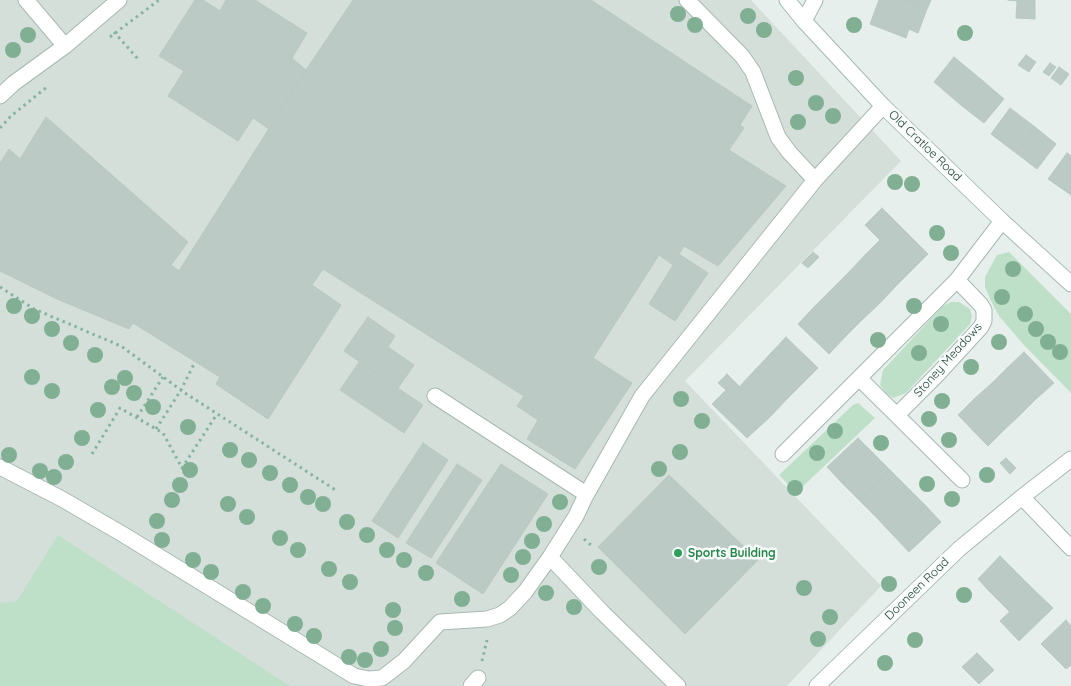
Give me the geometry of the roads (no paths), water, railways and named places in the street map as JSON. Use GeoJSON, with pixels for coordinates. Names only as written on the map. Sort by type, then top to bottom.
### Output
{"type":"FeatureCollection","features":[{"type":"Feature","properties":{"kind":"street"},"geometry":{"type":"LineString","coordinates":[[26,0],[65,46]]}},
{"type":"Feature","properties":{"kind":"street"},"geometry":{"type":"LineString","coordinates":[[0,96],[14,83],[65,46],[119,0]]}},
{"type":"Feature","properties":{"kind":"street"},"geometry":{"type":"LineString","coordinates":[[687,0],[735,49],[753,72],[778,136],[788,152],[815,180]]}},
{"type":"Feature","properties":{"kind":"street","name":"Old Cratloe Road"},"geometry":{"type":"LineString","coordinates":[[786,0],[883,106],[1002,221],[1071,284]]}},
{"type":"Feature","properties":{"kind":"street"},"geometry":{"type":"LineString","coordinates":[[804,21],[815,0]]}},
{"type":"Feature","properties":{"kind":"street"},"geometry":{"type":"LineString","coordinates":[[0,467],[62,499],[124,535],[354,676],[369,679],[382,678],[392,672],[440,622],[487,619],[500,615],[510,608],[525,592],[576,516],[586,494],[642,396],[815,180],[883,106]]}},
{"type":"Feature","properties":{"kind":"street"},"geometry":{"type":"LineString","coordinates":[[784,454],[957,280],[1002,221]]}},
{"type":"Feature","properties":{"kind":"street","name":"Stoney Meadows"},"geometry":{"type":"LineString","coordinates":[[897,415],[937,375],[981,327],[984,321],[984,310],[981,305],[957,280]]}},
{"type":"Feature","properties":{"kind":"street"},"geometry":{"type":"LineString","coordinates":[[859,378],[962,480]]}},
{"type":"Feature","properties":{"kind":"street"},"geometry":{"type":"LineString","coordinates":[[435,396],[586,494]]}},
{"type":"Feature","properties":{"kind":"street","name":"Dooneen Road"},"geometry":{"type":"LineString","coordinates":[[817,686],[959,549],[1022,496],[1071,459]]}},
{"type":"Feature","properties":{"kind":"street"},"geometry":{"type":"LineString","coordinates":[[1022,496],[1071,548]]}},
{"type":"Feature","properties":{"kind":"street"},"geometry":{"type":"LineString","coordinates":[[550,557],[602,612],[678,686]]}},
{"type":"Feature","properties":{"kind":"place","name":"Sports Building"},"geometry":{"type":"Point","coordinates":[678,553]}}]}
